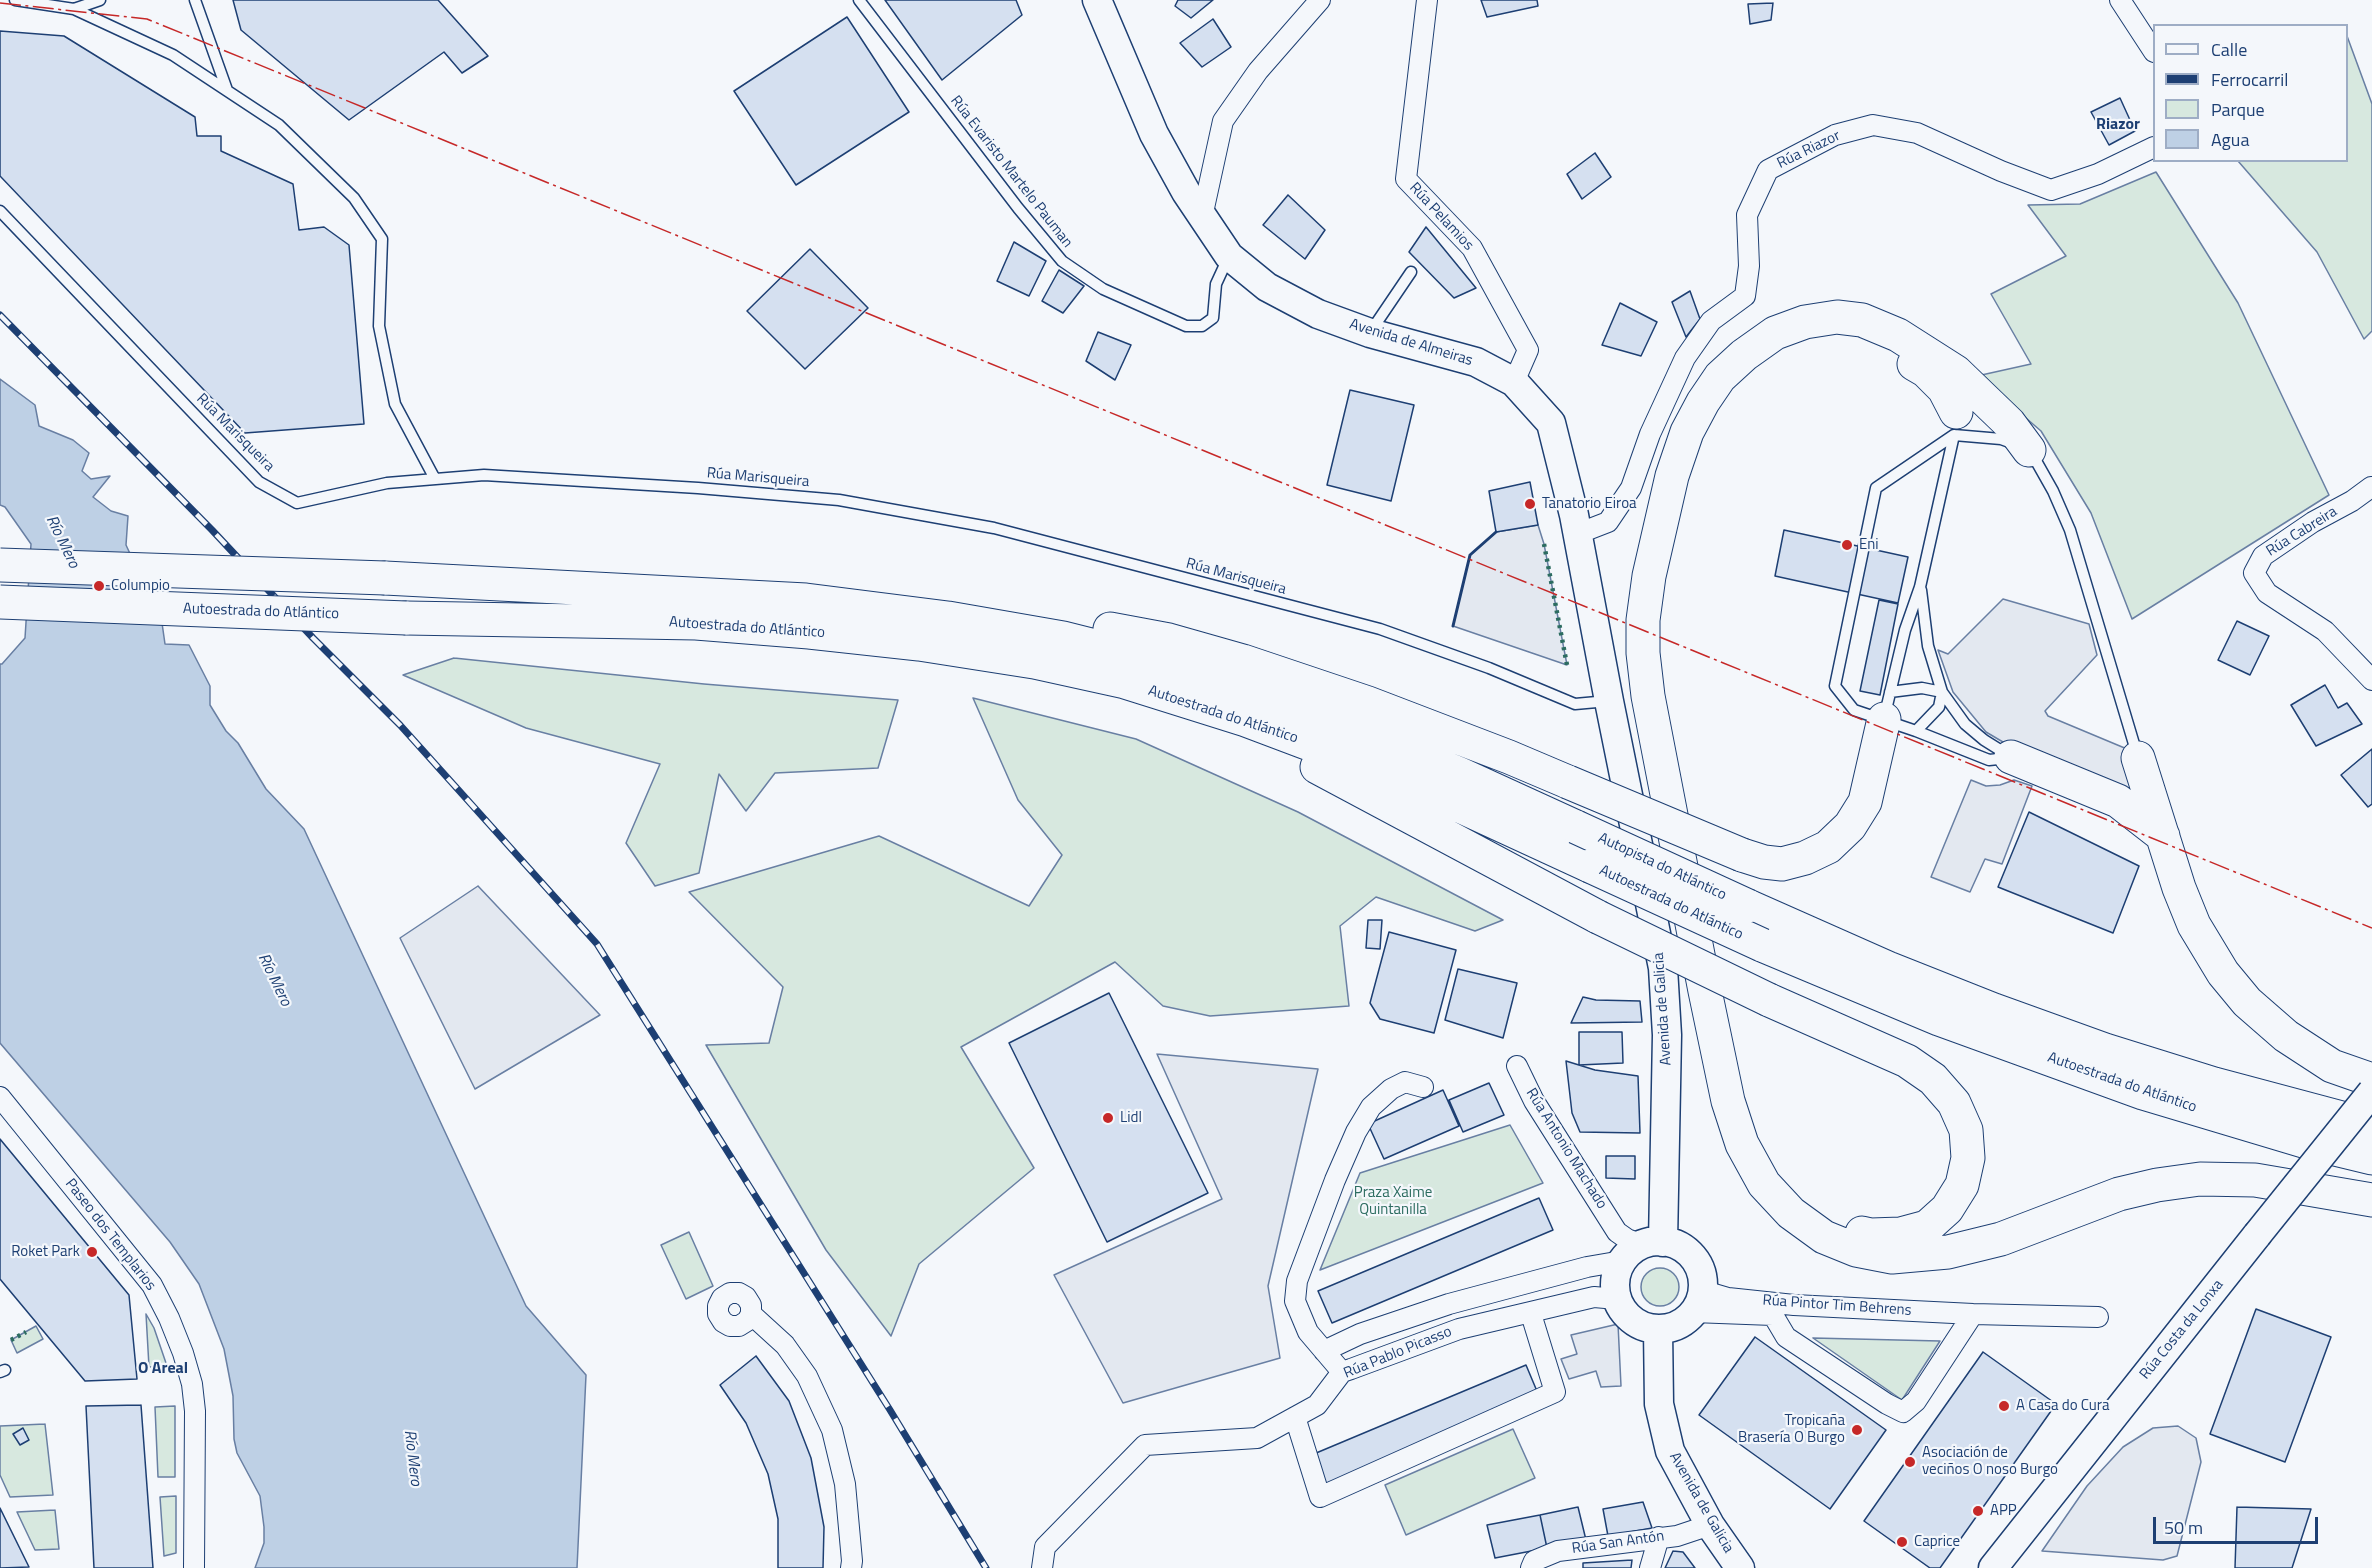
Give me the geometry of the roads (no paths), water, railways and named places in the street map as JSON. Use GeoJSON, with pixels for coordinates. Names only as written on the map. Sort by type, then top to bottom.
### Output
{"type":"FeatureCollection","features":[{"type":"Feature","properties":{"kind":"highway"},"geometry":{"type":"LineString","coordinates":[[2030,450],[2009,423],[1956,372],[1898,335],[1862,320],[1837,317],[1805,322],[1775,333],[1744,355],[1720,377],[1687,432],[1672,476],[1649,576],[1643,620],[1643,653],[1648,696],[1705,991],[1728,1101],[1742,1144],[1764,1184],[1791,1213],[1824,1237],[1856,1250],[1892,1257],[1948,1252],[2001,1239],[2119,1194],[2157,1185],[2200,1179],[2255,1180],[2372,1200]]}},
{"type":"Feature","properties":{"kind":"highway"},"geometry":{"type":"LineString","coordinates":[[1246,720],[1289,752],[1598,917],[1769,1000],[1907,1061],[1933,1079],[1954,1103],[1966,1130],[1968,1158],[1962,1185],[1947,1209],[1927,1227],[1901,1234],[1870,1235],[1842,1227],[1814,1210],[1788,1185],[1767,1155],[1749,1118],[1668,717],[1662,672],[1660,630],[1665,579],[1698,455],[1713,420],[1733,387],[1760,363],[1788,346],[1816,337],[1846,337],[1876,344],[1926,371],[1944,389],[1955,424]]}},
{"type":"Feature","properties":{"kind":"highway"},"geometry":{"type":"LineString","coordinates":[[1955,424],[1958,383],[1956,372]]}},
{"type":"Feature","properties":{"kind":"highway","name":"Autoestrada do Atlántico"},"geometry":{"type":"LineString","coordinates":[[0,565],[385,578],[806,600],[948,618],[1063,638],[1190,670],[1302,709],[1460,774],[1576,827]]}},
{"type":"Feature","properties":{"kind":"highway","name":"Autoestrada do Atlántico"},"geometry":{"type":"LineString","coordinates":[[0,602],[406,618],[696,623],[919,644],[1034,662],[1125,682],[1246,720],[1323,749],[1462,807],[1762,945],[1939,1019],[2143,1093],[2310,1143],[2372,1158]]}},
{"type":"Feature","properties":{"kind":"highway"},"geometry":{"type":"LineString","coordinates":[[948,618],[1033,613],[1179,643],[1244,660],[1368,703],[1509,757],[1742,855],[1764,862],[1782,864],[1804,858],[1828,847],[1850,826],[1865,802],[1887,705]]}},
{"type":"Feature","properties":{"kind":"highway"},"geometry":{"type":"LineString","coordinates":[[2011,758],[2118,801],[2163,836]]}},
{"type":"Feature","properties":{"kind":"highway"},"geometry":{"type":"LineString","coordinates":[[2138,758],[2179,888],[2194,925],[2223,973],[2247,1002],[2286,1036],[2332,1066],[2372,1080]]}},
{"type":"Feature","properties":{"kind":"highway","name":"Autopista do Atlántico"},"geometry":{"type":"LineString","coordinates":[[1576,827],[1748,906]]}},
{"type":"Feature","properties":{"kind":"highway","name":"Autoestrada do Atlántico"},"geometry":{"type":"LineString","coordinates":[[1748,906],[1888,968],[1994,1010],[2105,1050],[2214,1084],[2372,1126]]}},
{"type":"Feature","properties":{"kind":"main road","name":"Avenida de Almeiras"},"geometry":{"type":"LineString","coordinates":[[1097,0],[1154,134],[1202,217],[1229,256],[1267,287],[1318,314],[1370,333],[1476,362],[1514,382],[1551,423],[1577,534],[1626,779]]}},
{"type":"Feature","properties":{"kind":"main road","name":"Avenida de Galicia"},"geometry":{"type":"LineString","coordinates":[[1617,1299],[1615,1285],[1617,1271],[1633,1253],[1667,1035],[1663,968],[1626,779]]}},
{"type":"Feature","properties":{"kind":"main road","name":"Rúa Costa da Lonxa"},"geometry":{"type":"LineString","coordinates":[[2002,1565],[2257,1235],[2372,1092]]}},
{"type":"Feature","properties":{"kind":"main road"},"geometry":{"type":"LineString","coordinates":[[1617,1299],[1634,1321],[1646,1327],[1658,1329],[1674,1326],[1687,1320],[1698,1300],[1701,1270],[1694,1258],[1684,1249],[1672,1243],[1633,1253]]}},
{"type":"Feature","properties":{"kind":"main road","name":"Avenida de Galicia"},"geometry":{"type":"LineString","coordinates":[[1658,1329],[1659,1404],[1670,1451],[1710,1525],[1740,1568]]}},
{"type":"Feature","properties":{"kind":"street"},"geometry":{"type":"LineString","coordinates":[[1202,217],[1223,121],[1258,71],[1320,0]]}},
{"type":"Feature","properties":{"kind":"street","name":"Rúa Pelamios"},"geometry":{"type":"LineString","coordinates":[[1427,0],[1406,179],[1472,248],[1528,350],[1514,382]]}},
{"type":"Feature","properties":{"kind":"street"},"geometry":{"type":"LineString","coordinates":[[2120,0],[2153,50]]}},
{"type":"Feature","properties":{"kind":"street","name":"Rúa Riazor"},"geometry":{"type":"LineString","coordinates":[[1577,534],[1608,522],[1631,488],[1650,434],[1685,358],[1711,321],[1745,296],[1749,266],[1747,215],[1768,170],[1835,135],[1873,125],[1917,133],[2001,171],[2051,189],[2098,174],[2153,147]]}},
{"type":"Feature","properties":{"kind":"street","name":"Rúa Cabreira"},"geometry":{"type":"LineString","coordinates":[[2372,486],[2263,555],[2254,573],[2267,593],[2325,631],[2372,680]]}},
{"type":"Feature","properties":{"kind":"street","name":"Rúa Antonio Machado"},"geometry":{"type":"LineString","coordinates":[[1517,1066],[1534,1101],[1617,1232]]}},
{"type":"Feature","properties":{"kind":"street"},"geometry":{"type":"LineString","coordinates":[[1342,1372],[1308,1332],[1296,1302],[1297,1281],[1335,1180],[1356,1132],[1371,1107],[1391,1089],[1405,1082],[1423,1087]]}},
{"type":"Feature","properties":{"kind":"street","name":"Paseo dos Templarios"},"geometry":{"type":"LineString","coordinates":[[0,1097],[152,1285],[169,1318],[192,1384],[195,1411],[194,1568]]}},
{"type":"Feature","properties":{"kind":"street"},"geometry":{"type":"LineString","coordinates":[[1617,1232],[1627,1239],[1633,1253],[1613,1256],[1617,1245],[1617,1232]]}},
{"type":"Feature","properties":{"kind":"street","name":"Rúa Pablo Picasso"},"geometry":{"type":"LineString","coordinates":[[1324,1351],[1360,1334],[1449,1304],[1633,1253]]}},
{"type":"Feature","properties":{"kind":"street","name":"Rúa Pintor Tim Behrens"},"geometry":{"type":"LineString","coordinates":[[1698,1300],[1711,1293],[1728,1298],[1794,1305],[1973,1314],[2098,1317]]}},
{"type":"Feature","properties":{"kind":"street","name":"Rúa Pablo Picasso"},"geometry":{"type":"LineString","coordinates":[[1042,1568],[1045,1547],[1145,1445],[1257,1438],[1317,1405],[1342,1372],[1459,1329],[1594,1298],[1617,1299]]}},
{"type":"Feature","properties":{"kind":"street","name":"Rúa Pintor Tim Behrens"},"geometry":{"type":"LineString","coordinates":[[1698,1300],[1773,1316],[1786,1337],[1887,1404],[1903,1412],[1916,1401],[1973,1314]]}},
{"type":"Feature","properties":{"kind":"street"},"geometry":{"type":"LineString","coordinates":[[751,1314],[785,1345],[807,1376],[832,1430],[845,1484],[851,1568]]}},
{"type":"Feature","properties":{"kind":"street"},"geometry":{"type":"LineString","coordinates":[[1295,1417],[1320,1497],[1555,1392],[1531,1314]]}},
{"type":"Feature","properties":{"kind":"street","name":"Rúa San Antón"},"geometry":{"type":"LineString","coordinates":[[1531,1568],[1534,1561],[1558,1551],[1677,1536],[1710,1525]]}},
{"type":"Feature","properties":{"kind":"street"},"geometry":{"type":"LineString","coordinates":[[1650,1568],[1659,1537]]}},
{"type":"Feature","properties":{"kind":"lane"},"geometry":{"type":"LineString","coordinates":[[15,0],[74,9],[173,55],[279,125],[354,198],[382,239],[379,326],[395,404],[435,479]]}},
{"type":"Feature","properties":{"kind":"lane"},"geometry":{"type":"LineString","coordinates":[[74,9],[100,0]]}},
{"type":"Feature","properties":{"kind":"lane"},"geometry":{"type":"LineString","coordinates":[[195,0],[227,90]]}},
{"type":"Feature","properties":{"kind":"lane","name":"Rúa Evaristo Martelo Pauman"},"geometry":{"type":"LineString","coordinates":[[859,0],[1018,208],[1062,261],[1103,289],[1186,326],[1202,326],[1213,318],[1216,284],[1229,256]]}},
{"type":"Feature","properties":{"kind":"lane","name":"Rúa Marisqueira"},"geometry":{"type":"LineString","coordinates":[[0,211],[259,482],[297,503],[387,483],[484,475],[698,488],[839,500],[994,528],[1380,629],[1489,668],[1575,704],[1609,700]]}},
{"type":"Feature","properties":{"kind":"lane"},"geometry":{"type":"LineString","coordinates":[[1370,333],[1411,272]]}},
{"type":"Feature","properties":{"kind":"lane"},"geometry":{"type":"LineString","coordinates":[[1955,424],[2030,450],[2049,482],[2070,530],[2138,758]]}},
{"type":"Feature","properties":{"kind":"lane"},"geometry":{"type":"LineString","coordinates":[[1887,705],[1905,630],[1920,587],[1955,424]]}},
{"type":"Feature","properties":{"kind":"lane"},"geometry":{"type":"LineString","coordinates":[[1942,692],[1922,688],[1887,705],[1854,710],[1835,686],[1876,488],[1955,424]]}},
{"type":"Feature","properties":{"kind":"lane"},"geometry":{"type":"LineString","coordinates":[[1920,587],[1928,646],[1942,692],[1965,724],[2011,758]]}},
{"type":"Feature","properties":{"kind":"lane"},"geometry":{"type":"LineString","coordinates":[[1916,731],[1939,707],[1942,692]]}},
{"type":"Feature","properties":{"kind":"lane"},"geometry":{"type":"LineString","coordinates":[[1887,705],[1916,731],[1989,760],[2011,758]]}},
{"type":"Feature","properties":{"kind":"water","name":"Río Mero"},"geometry":{"type":"Polygon","coordinates":[[[0,379],[35,405],[39,426],[73,440],[89,453],[82,471],[91,479],[110,476],[93,497],[111,511],[128,516],[126,545],[162,623],[165,644],[189,645],[210,686],[210,705],[226,731],[238,743],[266,789],[304,829],[526,1306],[586,1375],[577,1568],[255,1568],[264,1543],[260,1496],[237,1453],[234,1439],[233,1396],[224,1349],[199,1284],[170,1242],[0,1043],[0,664],[25,638],[31,544],[5,507],[0,505],[0,379]]]}},
{"type":"Feature","properties":{"kind":"railway"},"geometry":{"type":"LineString","coordinates":[[0,315],[400,725],[597,944],[890,1410],[986,1568]]}},
{"type":"Feature","properties":{"kind":"place","name":"Tanatorio Eiroa"},"geometry":{"type":"Point","coordinates":[1530,504]}},
{"type":"Feature","properties":{"kind":"place","name":"Eni"},"geometry":{"type":"Point","coordinates":[1847,545]}},
{"type":"Feature","properties":{"kind":"place","name":"Columpio"},"geometry":{"type":"Point","coordinates":[99,586]}},
{"type":"Feature","properties":{"kind":"place","name":"Lidl"},"geometry":{"type":"Point","coordinates":[1108,1118]}},
{"type":"Feature","properties":{"kind":"place","name":"Roket Park"},"geometry":{"type":"Point","coordinates":[92,1252]}},
{"type":"Feature","properties":{"kind":"place","name":"A Casa do Cura"},"geometry":{"type":"Point","coordinates":[2004,1406]}},
{"type":"Feature","properties":{"kind":"place","name":"Tropicaña Brasería O Burgo"},"geometry":{"type":"Point","coordinates":[1857,1430]}},
{"type":"Feature","properties":{"kind":"place","name":"Asociación de veciños O noso Burgo"},"geometry":{"type":"Point","coordinates":[1910,1462]}},
{"type":"Feature","properties":{"kind":"place","name":"APP"},"geometry":{"type":"Point","coordinates":[1978,1511]}},
{"type":"Feature","properties":{"kind":"place","name":"Caprice"},"geometry":{"type":"Point","coordinates":[1902,1542]}},
{"type":"Feature","properties":{"kind":"district","name":"Riazor"},"geometry":{"type":"Point","coordinates":[2118,125]}},
{"type":"Feature","properties":{"kind":"district","name":"O Areal"},"geometry":{"type":"Point","coordinates":[163,1369]}},
{"type":"Feature","properties":{"kind":"park label","name":"Praza Xaime Quintanilla"},"geometry":{"type":"Point","coordinates":[1393,1202]}}]}
